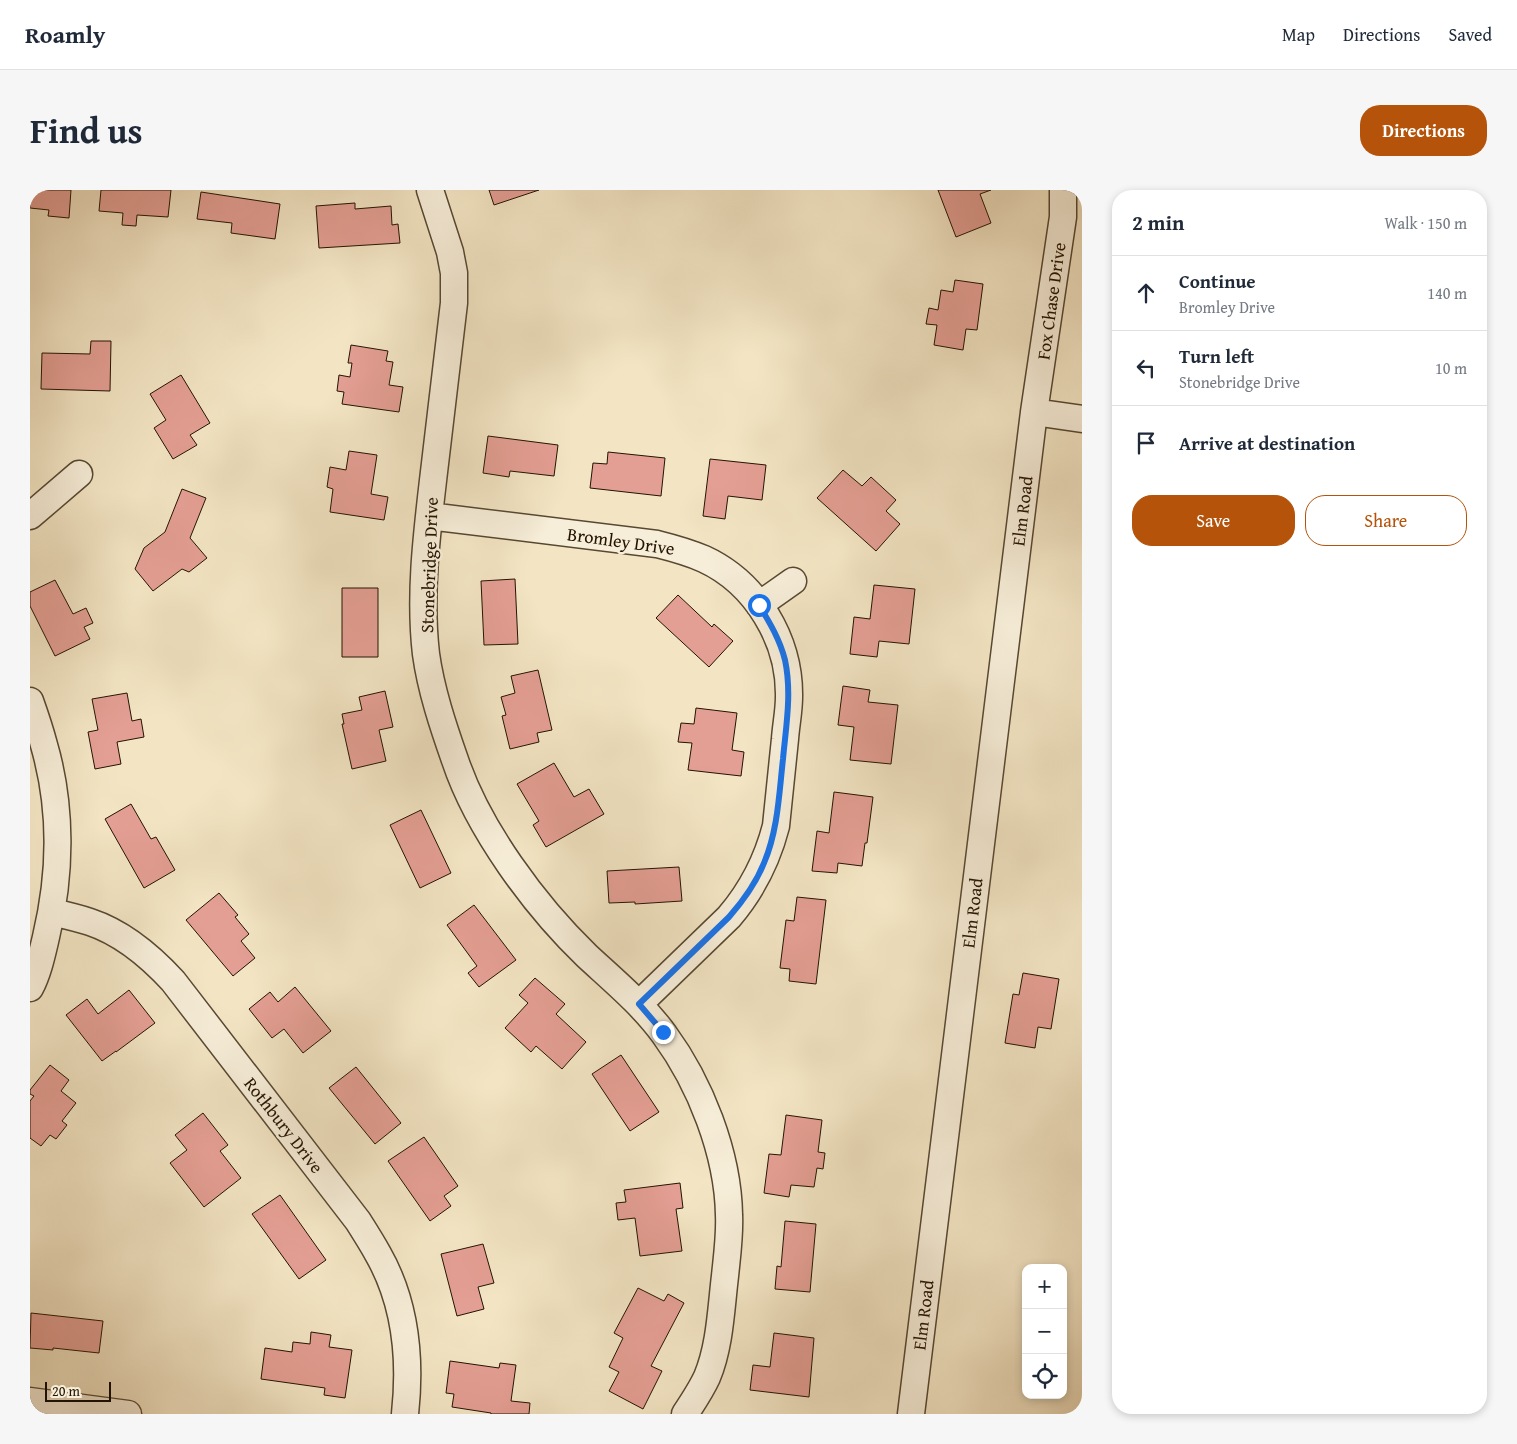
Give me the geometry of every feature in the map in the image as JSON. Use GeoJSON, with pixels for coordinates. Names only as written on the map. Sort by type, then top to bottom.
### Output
{"type":"FeatureCollection","features":[{"type":"Feature","properties":{"kind":"street","name":"Stonebridge Drive"},"geometry":{"type":"LineString","coordinates":[[430,190],[450,252],[454,273],[454,303],[429,516],[423,603],[426,656],[440,715],[456,765],[475,806],[493,838],[530,893],[548,914],[586,955],[622,986],[663,1032],[679,1056],[700,1097],[712,1128],[723,1169],[729,1213],[728,1255],[716,1346],[707,1377],[685,1414]]}},
{"type":"Feature","properties":{"kind":"street","name":"Fox Chase Drive"},"geometry":{"type":"LineString","coordinates":[[1034,412],[1063,217],[1063,190]]}},
{"type":"Feature","properties":{"kind":"street"},"geometry":{"type":"LineString","coordinates":[[1034,412],[1082,419]]}},
{"type":"Feature","properties":{"kind":"street","name":"Elm Road"},"geometry":{"type":"LineString","coordinates":[[910,1414],[1034,412]]}},
{"type":"Feature","properties":{"kind":"street"},"geometry":{"type":"LineString","coordinates":[[30,516],[79,474]]}},
{"type":"Feature","properties":{"kind":"street","name":"Bromley Drive"},"geometry":{"type":"LineString","coordinates":[[429,516],[657,544],[684,550],[719,567],[748,591],[772,626],[780,644],[785,661],[789,696],[776,826],[771,844],[757,877],[741,903],[729,917],[639,1004]]}},
{"type":"Feature","properties":{"kind":"street"},"geometry":{"type":"LineString","coordinates":[[759,605],[793,581]]}},
{"type":"Feature","properties":{"kind":"street"},"geometry":{"type":"LineString","coordinates":[[30,701],[44,745],[56,808],[58,857],[52,912],[30,988]]}},
{"type":"Feature","properties":{"kind":"street","name":"Rothbury Drive"},"geometry":{"type":"LineString","coordinates":[[52,912],[92,923],[122,938],[157,963],[173,981],[358,1221],[387,1273],[402,1318],[408,1360],[406,1414]]}},
{"type":"Feature","properties":{"kind":"street"},"geometry":{"type":"LineString","coordinates":[[30,1401],[128,1414]]}},
{"type":"Feature","properties":{"kind":"building"},"geometry":{"type":"Polygon","coordinates":[[[30,190],[71,190],[69,218],[48,216],[49,210],[30,208],[30,190]]]}},
{"type":"Feature","properties":{"kind":"building"},"geometry":{"type":"Polygon","coordinates":[[[101,190],[171,190],[168,217],[137,215],[136,226],[122,225],[123,213],[99,211],[101,190]]]}},
{"type":"Feature","properties":{"kind":"building"},"geometry":{"type":"Polygon","coordinates":[[[489,190],[539,190],[494,205],[489,190]]]}},
{"type":"Feature","properties":{"kind":"building"},"geometry":{"type":"Polygon","coordinates":[[[938,190],[991,190],[980,194],[991,223],[956,237],[938,190]]]}},
{"type":"Feature","properties":{"kind":"building"},"geometry":{"type":"Polygon","coordinates":[[[201,192],[280,204],[275,239],[231,233],[232,223],[197,219],[201,192]]]}},
{"type":"Feature","properties":{"kind":"building"},"geometry":{"type":"Polygon","coordinates":[[[355,203],[355,209],[391,206],[392,225],[398,224],[400,243],[319,248],[316,206],[355,203]]]}},
{"type":"Feature","properties":{"kind":"building"},"geometry":{"type":"Polygon","coordinates":[[[955,280],[983,284],[977,330],[966,329],[963,350],[934,345],[937,325],[926,324],[929,308],[938,310],[941,290],[953,292],[955,280]]]}},
{"type":"Feature","properties":{"kind":"building"},"geometry":{"type":"Polygon","coordinates":[[[91,341],[111,341],[110,391],[41,389],[42,353],[90,354],[91,341]]]}},
{"type":"Feature","properties":{"kind":"building"},"geometry":{"type":"Polygon","coordinates":[[[351,345],[388,351],[386,361],[393,362],[389,385],[403,387],[399,412],[342,404],[344,392],[337,391],[339,375],[350,377],[352,363],[348,363],[351,345]]]}},
{"type":"Feature","properties":{"kind":"building"},"geometry":{"type":"Polygon","coordinates":[[[181,375],[210,423],[190,435],[197,445],[173,459],[154,428],[166,420],[150,394],[181,375]]]}},
{"type":"Feature","properties":{"kind":"building"},"geometry":{"type":"Polygon","coordinates":[[[488,436],[558,445],[554,476],[510,471],[509,477],[483,473],[488,436]]]}},
{"type":"Feature","properties":{"kind":"building"},"geometry":{"type":"Polygon","coordinates":[[[349,451],[377,455],[371,494],[388,497],[384,520],[330,512],[333,489],[327,487],[330,467],[346,470],[349,451]]]}},
{"type":"Feature","properties":{"kind":"building"},"geometry":{"type":"Polygon","coordinates":[[[608,452],[665,458],[661,496],[590,488],[593,463],[607,464],[608,452]]]}},
{"type":"Feature","properties":{"kind":"building"},"geometry":{"type":"Polygon","coordinates":[[[710,459],[766,465],[762,500],[728,496],[725,519],[703,516],[710,459]]]}},
{"type":"Feature","properties":{"kind":"building"},"geometry":{"type":"Polygon","coordinates":[[[843,470],[862,486],[871,477],[896,500],[886,511],[900,524],[876,551],[817,498],[843,470]]]}},
{"type":"Feature","properties":{"kind":"building"},"geometry":{"type":"Polygon","coordinates":[[[182,489],[206,498],[190,538],[207,558],[189,572],[182,569],[153,591],[135,569],[144,548],[165,532],[182,489]]]}},
{"type":"Feature","properties":{"kind":"building"},"geometry":{"type":"Polygon","coordinates":[[[515,579],[518,644],[484,645],[481,581],[515,579]]]}},
{"type":"Feature","properties":{"kind":"building"},"geometry":{"type":"Polygon","coordinates":[[[55,580],[73,614],[86,608],[93,623],[84,627],[90,639],[55,656],[30,606],[30,592],[55,580]]]}},
{"type":"Feature","properties":{"kind":"building"},"geometry":{"type":"Polygon","coordinates":[[[874,585],[915,589],[909,644],[879,641],[877,657],[850,654],[854,617],[870,619],[874,585]]]}},
{"type":"Feature","properties":{"kind":"building"},"geometry":{"type":"Polygon","coordinates":[[[342,588],[378,588],[378,657],[342,657],[342,588]]]}},
{"type":"Feature","properties":{"kind":"building"},"geometry":{"type":"Polygon","coordinates":[[[678,595],[712,627],[714,624],[733,641],[709,667],[656,618],[678,595]]]}},
{"type":"Feature","properties":{"kind":"building"},"geometry":{"type":"Polygon","coordinates":[[[538,670],[552,730],[537,733],[539,742],[510,749],[502,716],[506,715],[501,697],[515,693],[511,676],[538,670]]]}},
{"type":"Feature","properties":{"kind":"building"},"geometry":{"type":"Polygon","coordinates":[[[843,686],[870,690],[868,702],[898,705],[891,764],[850,760],[854,727],[838,725],[843,686]]]}},
{"type":"Feature","properties":{"kind":"building"},"geometry":{"type":"Polygon","coordinates":[[[385,691],[393,727],[379,730],[386,761],[352,769],[342,724],[344,724],[342,714],[362,710],[359,697],[385,691]]]}},
{"type":"Feature","properties":{"kind":"building"},"geometry":{"type":"Polygon","coordinates":[[[127,693],[132,721],[141,719],[144,737],[117,742],[121,764],[95,769],[88,732],[98,730],[92,699],[127,693]]]}},
{"type":"Feature","properties":{"kind":"building"},"geometry":{"type":"Polygon","coordinates":[[[696,708],[737,713],[732,750],[744,752],[741,776],[688,770],[692,743],[678,742],[681,723],[694,724],[696,708]]]}},
{"type":"Feature","properties":{"kind":"building"},"geometry":{"type":"Polygon","coordinates":[[[554,763],[574,797],[589,789],[604,814],[546,847],[533,825],[539,821],[517,784],[554,763]]]}},
{"type":"Feature","properties":{"kind":"building"},"geometry":{"type":"Polygon","coordinates":[[[834,792],[873,797],[862,866],[838,863],[837,873],[812,871],[817,831],[829,833],[834,792]]]}},
{"type":"Feature","properties":{"kind":"building"},"geometry":{"type":"Polygon","coordinates":[[[131,804],[151,839],[156,837],[175,870],[144,888],[105,819],[131,804]]]}},
{"type":"Feature","properties":{"kind":"building"},"geometry":{"type":"Polygon","coordinates":[[[421,810],[451,873],[420,888],[390,825],[421,810]]]}},
{"type":"Feature","properties":{"kind":"building"},"geometry":{"type":"Polygon","coordinates":[[[679,867],[682,901],[635,904],[635,902],[609,903],[607,871],[679,867]]]}},
{"type":"Feature","properties":{"kind":"building"},"geometry":{"type":"Polygon","coordinates":[[[219,893],[238,915],[235,917],[249,934],[241,941],[255,958],[233,976],[186,920],[219,893]]]}},
{"type":"Feature","properties":{"kind":"building"},"geometry":{"type":"Polygon","coordinates":[[[797,897],[826,900],[816,984],[789,981],[790,969],[780,968],[786,920],[794,921],[797,897]]]}},
{"type":"Feature","properties":{"kind":"building"},"geometry":{"type":"Polygon","coordinates":[[[474,905],[516,960],[479,987],[468,973],[477,966],[447,925],[474,905]]]}},
{"type":"Feature","properties":{"kind":"building"},"geometry":{"type":"Polygon","coordinates":[[[1023,973],[1059,979],[1051,1029],[1038,1027],[1035,1048],[1005,1043],[1013,994],[1019,995],[1023,973]]]}},
{"type":"Feature","properties":{"kind":"building"},"geometry":{"type":"Polygon","coordinates":[[[535,978],[565,1004],[556,1014],[586,1042],[562,1069],[536,1046],[531,1052],[505,1028],[528,1003],[519,995],[535,978]]]}},
{"type":"Feature","properties":{"kind":"building"},"geometry":{"type":"Polygon","coordinates":[[[295,987],[331,1031],[303,1053],[284,1029],[272,1038],[249,1009],[270,992],[278,1002],[295,987]]]}},
{"type":"Feature","properties":{"kind":"building"},"geometry":{"type":"Polygon","coordinates":[[[129,990],[155,1023],[102,1061],[66,1015],[87,999],[98,1014],[129,990]]]}},
{"type":"Feature","properties":{"kind":"building"},"geometry":{"type":"Polygon","coordinates":[[[621,1055],[659,1112],[630,1131],[592,1074],[621,1055]]]}},
{"type":"Feature","properties":{"kind":"building"},"geometry":{"type":"Polygon","coordinates":[[[50,1065],[69,1080],[61,1091],[76,1103],[62,1121],[67,1125],[56,1139],[50,1135],[41,1146],[30,1138],[30,1101],[34,1096],[30,1094],[30,1090],[50,1065]]]}},
{"type":"Feature","properties":{"kind":"building"},"geometry":{"type":"Polygon","coordinates":[[[356,1067],[401,1123],[375,1144],[329,1088],[356,1067]]]}},
{"type":"Feature","properties":{"kind":"building"},"geometry":{"type":"Polygon","coordinates":[[[203,1113],[228,1145],[220,1151],[241,1178],[204,1207],[170,1163],[187,1150],[175,1135],[203,1113]]]}},
{"type":"Feature","properties":{"kind":"building"},"geometry":{"type":"Polygon","coordinates":[[[786,1115],[822,1120],[818,1152],[825,1153],[823,1169],[817,1168],[814,1187],[791,1185],[789,1197],[764,1193],[769,1154],[781,1155],[786,1115]]]}},
{"type":"Feature","properties":{"kind":"building"},"geometry":{"type":"Polygon","coordinates":[[[424,1137],[458,1186],[444,1196],[451,1206],[430,1221],[388,1161],[424,1137]]]}},
{"type":"Feature","properties":{"kind":"building"},"geometry":{"type":"Polygon","coordinates":[[[680,1183],[683,1208],[676,1209],[682,1251],[640,1256],[635,1218],[618,1220],[616,1203],[626,1202],[624,1190],[680,1183]]]}},
{"type":"Feature","properties":{"kind":"building"},"geometry":{"type":"Polygon","coordinates":[[[280,1195],[326,1260],[299,1279],[252,1214],[280,1195]]]}},
{"type":"Feature","properties":{"kind":"building"},"geometry":{"type":"Polygon","coordinates":[[[785,1221],[816,1224],[810,1292],[775,1289],[777,1266],[781,1267],[785,1221]]]}},
{"type":"Feature","properties":{"kind":"building"},"geometry":{"type":"Polygon","coordinates":[[[483,1244],[494,1283],[478,1287],[484,1309],[457,1316],[441,1254],[483,1244]]]}},
{"type":"Feature","properties":{"kind":"building"},"geometry":{"type":"Polygon","coordinates":[[[638,1288],[664,1301],[668,1294],[684,1303],[651,1366],[662,1371],[643,1409],[609,1391],[619,1372],[609,1367],[623,1338],[614,1333],[638,1288]]]}},
{"type":"Feature","properties":{"kind":"building"},"geometry":{"type":"Polygon","coordinates":[[[31,1313],[103,1321],[99,1353],[53,1348],[53,1350],[30,1348],[31,1313]]]}},
{"type":"Feature","properties":{"kind":"building"},"geometry":{"type":"Polygon","coordinates":[[[311,1332],[331,1335],[329,1347],[352,1350],[345,1398],[324,1395],[325,1388],[261,1379],[265,1348],[292,1352],[293,1342],[310,1344],[311,1332]]]}},
{"type":"Feature","properties":{"kind":"building"},"geometry":{"type":"Polygon","coordinates":[[[774,1333],[814,1338],[809,1397],[750,1390],[753,1365],[770,1367],[774,1333]]]}},
{"type":"Feature","properties":{"kind":"building"},"geometry":{"type":"Polygon","coordinates":[[[450,1361],[499,1368],[500,1363],[516,1365],[511,1401],[530,1403],[529,1414],[491,1414],[452,1407],[454,1394],[446,1393],[450,1361]]]}},
{"type":"Feature","properties":{"kind":"route"},"geometry":{"type":"LineString","coordinates":[[663,1032],[639,1004],[729,917],[741,903],[754,884],[764,864],[776,826],[789,696],[785,661],[780,644],[759,605]]}}]}
